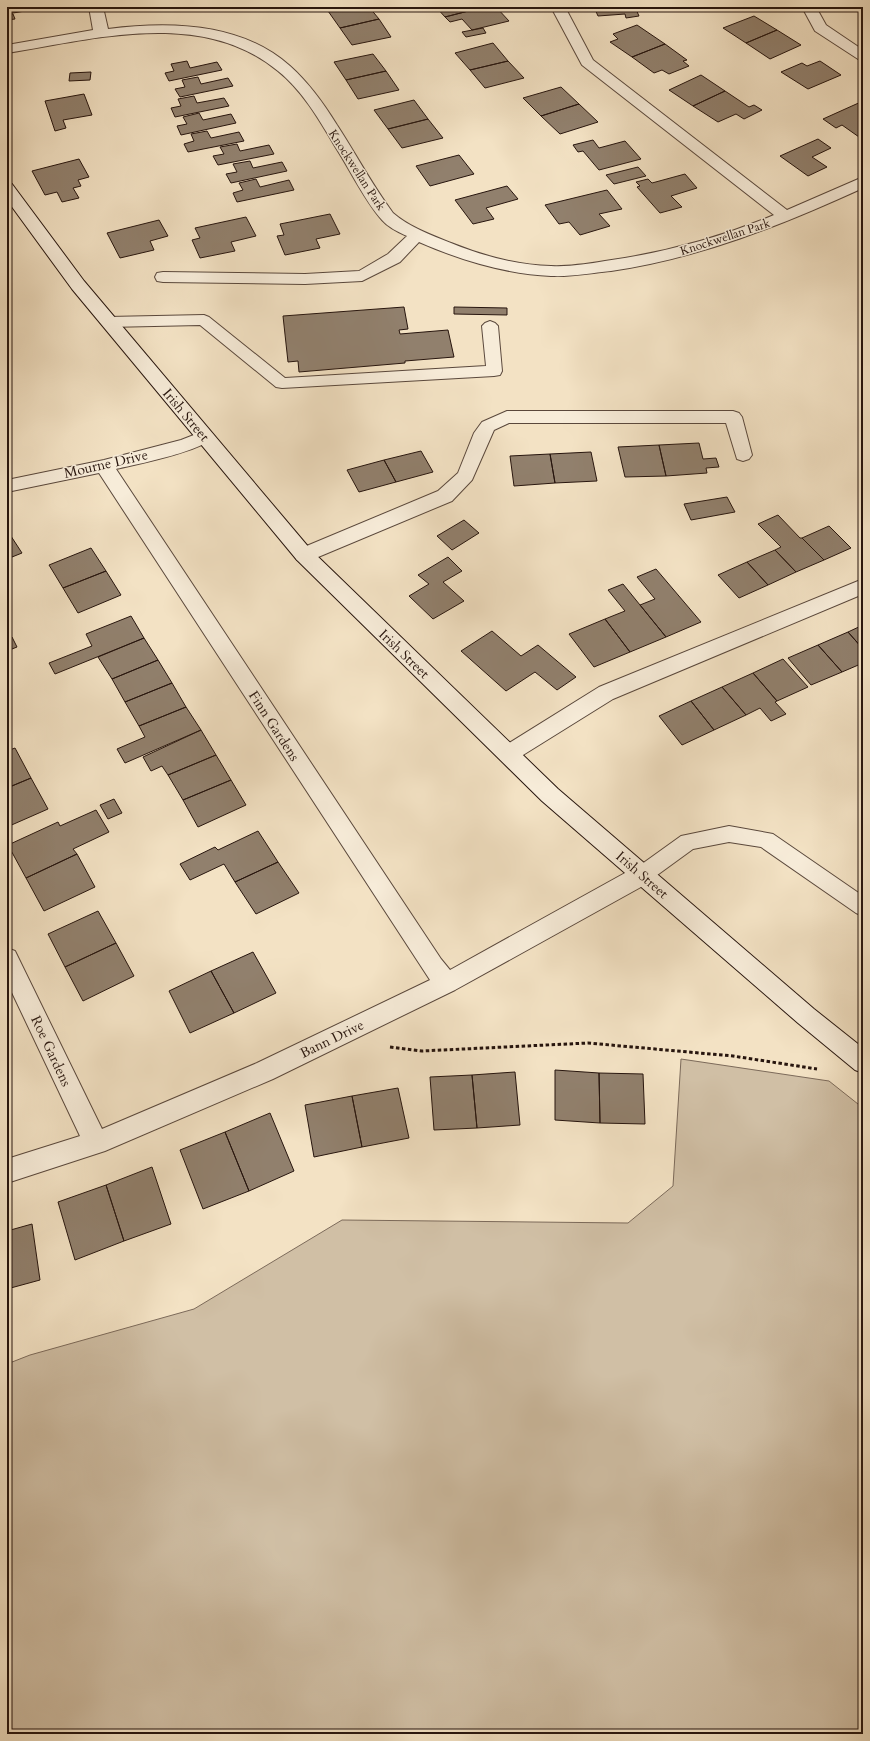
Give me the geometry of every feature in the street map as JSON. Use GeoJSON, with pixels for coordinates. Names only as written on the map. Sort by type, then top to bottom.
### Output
{"type":"FeatureCollection","features":[{"type":"Feature","properties":{"kind":"street"},"geometry":{"type":"LineString","coordinates":[[96,7],[100,28],[99,33]]}},
{"type":"Feature","properties":{"kind":"street"},"geometry":{"type":"LineString","coordinates":[[558,7],[587,62],[786,217]]}},
{"type":"Feature","properties":{"kind":"street"},"geometry":{"type":"LineString","coordinates":[[809,7],[820,28],[863,56]]}},
{"type":"Feature","properties":{"kind":"street","name":"Knockwellan Park"},"geometry":{"type":"LineString","coordinates":[[7,49],[99,33],[186,29],[217,34],[244,43],[270,57],[293,76],[312,97],[388,217],[417,235],[488,261],[528,269],[565,271],[625,264],[690,251],[786,217],[863,182]]}},
{"type":"Feature","properties":{"kind":"street","name":"Irish Street"},"geometry":{"type":"LineString","coordinates":[[7,187],[14,199],[78,285],[304,555],[550,795],[806,1016],[863,1062]]}},
{"type":"Feature","properties":{"kind":"street"},"geometry":{"type":"LineString","coordinates":[[163,277],[305,279],[362,276],[394,258],[417,235]]}},
{"type":"Feature","properties":{"kind":"street"},"geometry":{"type":"LineString","coordinates":[[304,555],[445,496],[466,476],[483,433],[488,426],[508,417],[733,418],[743,455]]}},
{"type":"Feature","properties":{"kind":"street","name":"Mourne Drive"},"geometry":{"type":"LineString","coordinates":[[7,486],[104,466],[186,445],[204,437]]}},
{"type":"Feature","properties":{"kind":"street","name":"Finn Gardens"},"geometry":{"type":"LineString","coordinates":[[104,466],[428,959],[447,983]]}},
{"type":"Feature","properties":{"kind":"street"},"geometry":{"type":"LineString","coordinates":[[508,754],[606,693],[863,586]]}},
{"type":"Feature","properties":{"kind":"street","name":"Bann Drive"},"geometry":{"type":"LineString","coordinates":[[7,1171],[96,1143],[265,1071],[447,983],[642,875]]}},
{"type":"Feature","properties":{"kind":"street","name":"Roe Gardens"},"geometry":{"type":"LineString","coordinates":[[7,958],[96,1143]]}},
{"type":"Feature","properties":{"kind":"lane"},"geometry":{"type":"LineString","coordinates":[[108,322],[204,320],[282,383],[494,371],[490,326]]}},
{"type":"Feature","properties":{"kind":"lane"},"geometry":{"type":"LineString","coordinates":[[642,875],[688,842],[729,834],[766,840],[863,907]]}},
{"type":"Feature","properties":{"kind":"path"},"geometry":{"type":"LineString","coordinates":[[384,1046],[422,1051],[588,1043],[733,1056],[824,1070]]}},
{"type":"Feature","properties":{"kind":"shaded area"},"geometry":{"type":"Polygon","coordinates":[[[681,1059],[829,1081],[863,1108],[863,1734],[7,1734],[7,1364],[30,1355],[194,1309],[342,1220],[628,1223],[673,1186],[681,1059]]]}},
{"type":"Feature","properties":{"kind":"building"},"geometry":{"type":"Polygon","coordinates":[[[7,7],[30,7],[31,10],[7,14],[7,7]]]}},
{"type":"Feature","properties":{"kind":"building"},"geometry":{"type":"Polygon","coordinates":[[[348,7],[369,7],[379,19],[340,28],[328,11],[348,7]]]}},
{"type":"Feature","properties":{"kind":"building"},"geometry":{"type":"Polygon","coordinates":[[[436,7],[484,7],[445,17],[436,7]]]}},
{"type":"Feature","properties":{"kind":"building"},"geometry":{"type":"Polygon","coordinates":[[[484,7],[496,7],[509,21],[472,30],[462,19],[450,22],[445,17],[484,7]]]}},
{"type":"Feature","properties":{"kind":"building"},"geometry":{"type":"Polygon","coordinates":[[[594,7],[635,7],[639,16],[626,18],[625,14],[598,16],[594,7]]]}},
{"type":"Feature","properties":{"kind":"building"},"geometry":{"type":"Polygon","coordinates":[[[13,14],[15,19],[7,20],[7,15],[13,14]]]}},
{"type":"Feature","properties":{"kind":"building"},"geometry":{"type":"Polygon","coordinates":[[[754,16],[777,30],[746,43],[723,28],[754,16]]]}},
{"type":"Feature","properties":{"kind":"building"},"geometry":{"type":"Polygon","coordinates":[[[379,19],[391,37],[352,45],[340,28],[379,19]]]}},
{"type":"Feature","properties":{"kind":"building"},"geometry":{"type":"Polygon","coordinates":[[[637,25],[665,44],[632,57],[610,42],[618,39],[613,34],[637,25]]]}},
{"type":"Feature","properties":{"kind":"building"},"geometry":{"type":"Polygon","coordinates":[[[483,28],[486,33],[466,37],[462,32],[483,28]]]}},
{"type":"Feature","properties":{"kind":"building"},"geometry":{"type":"Polygon","coordinates":[[[777,30],[801,45],[770,59],[746,43],[777,30]]]}},
{"type":"Feature","properties":{"kind":"building"},"geometry":{"type":"Polygon","coordinates":[[[493,43],[508,61],[470,70],[455,53],[493,43]]]}},
{"type":"Feature","properties":{"kind":"building"},"geometry":{"type":"Polygon","coordinates":[[[665,44],[687,60],[683,61],[689,66],[669,74],[662,70],[654,73],[632,57],[665,44]]]}},
{"type":"Feature","properties":{"kind":"building"},"geometry":{"type":"Polygon","coordinates":[[[373,54],[386,71],[346,80],[334,62],[373,54]]]}},
{"type":"Feature","properties":{"kind":"building"},"geometry":{"type":"Polygon","coordinates":[[[187,61],[190,68],[217,62],[222,70],[169,81],[165,73],[174,71],[171,64],[187,61]]]}},
{"type":"Feature","properties":{"kind":"building"},"geometry":{"type":"Polygon","coordinates":[[[508,61],[524,78],[485,88],[470,70],[508,61]]]}},
{"type":"Feature","properties":{"kind":"building"},"geometry":{"type":"Polygon","coordinates":[[[820,61],[841,75],[808,89],[781,72],[802,63],[807,66],[820,61]]]}},
{"type":"Feature","properties":{"kind":"building"},"geometry":{"type":"Polygon","coordinates":[[[386,71],[399,90],[358,99],[346,80],[386,71]]]}},
{"type":"Feature","properties":{"kind":"building"},"geometry":{"type":"Polygon","coordinates":[[[91,72],[90,80],[69,81],[70,73],[91,72]]]}},
{"type":"Feature","properties":{"kind":"building"},"geometry":{"type":"Polygon","coordinates":[[[701,75],[725,91],[693,106],[669,90],[701,75]]]}},
{"type":"Feature","properties":{"kind":"building"},"geometry":{"type":"Polygon","coordinates":[[[198,77],[201,84],[228,78],[233,86],[180,97],[175,89],[185,87],[182,80],[198,77]]]}},
{"type":"Feature","properties":{"kind":"building"},"geometry":{"type":"Polygon","coordinates":[[[561,87],[579,104],[541,116],[523,98],[561,87]]]}},
{"type":"Feature","properties":{"kind":"building"},"geometry":{"type":"Polygon","coordinates":[[[725,91],[749,107],[754,105],[762,110],[744,119],[736,114],[718,122],[693,106],[725,91]]]}},
{"type":"Feature","properties":{"kind":"building"},"geometry":{"type":"Polygon","coordinates":[[[84,94],[92,115],[63,120],[66,128],[55,131],[45,101],[84,94]]]}},
{"type":"Feature","properties":{"kind":"building"},"geometry":{"type":"Polygon","coordinates":[[[194,96],[197,103],[224,98],[229,106],[175,117],[171,108],[181,106],[178,99],[194,96]]]}},
{"type":"Feature","properties":{"kind":"building"},"geometry":{"type":"Polygon","coordinates":[[[414,100],[428,119],[388,129],[374,110],[414,100]]]}},
{"type":"Feature","properties":{"kind":"building"},"geometry":{"type":"Polygon","coordinates":[[[863,101],[863,135],[859,137],[842,125],[836,128],[823,119],[863,101]]]}},
{"type":"Feature","properties":{"kind":"building"},"geometry":{"type":"Polygon","coordinates":[[[579,104],[598,122],[560,134],[541,116],[579,104]]]}},
{"type":"Feature","properties":{"kind":"building"},"geometry":{"type":"Polygon","coordinates":[[[199,113],[203,120],[231,114],[236,123],[181,135],[177,126],[187,124],[183,117],[199,113]]]}},
{"type":"Feature","properties":{"kind":"building"},"geometry":{"type":"Polygon","coordinates":[[[428,119],[443,138],[402,148],[388,129],[428,119]]]}},
{"type":"Feature","properties":{"kind":"building"},"geometry":{"type":"Polygon","coordinates":[[[207,131],[211,138],[239,132],[244,141],[188,152],[184,144],[194,141],[191,134],[207,131]]]}},
{"type":"Feature","properties":{"kind":"building"},"geometry":{"type":"Polygon","coordinates":[[[818,139],[831,148],[812,157],[827,167],[808,176],[780,156],[818,139]]]}},
{"type":"Feature","properties":{"kind":"building"},"geometry":{"type":"Polygon","coordinates":[[[593,140],[599,148],[625,141],[641,159],[599,170],[583,151],[578,152],[573,145],[593,140]]]}},
{"type":"Feature","properties":{"kind":"building"},"geometry":{"type":"Polygon","coordinates":[[[237,144],[240,151],[269,145],[274,154],[218,165],[213,156],[224,154],[220,147],[237,144]]]}},
{"type":"Feature","properties":{"kind":"building"},"geometry":{"type":"Polygon","coordinates":[[[459,155],[474,174],[430,186],[416,166],[459,155]]]}},
{"type":"Feature","properties":{"kind":"building"},"geometry":{"type":"Polygon","coordinates":[[[79,159],[89,177],[78,180],[81,186],[73,188],[79,198],[62,202],[57,192],[45,195],[32,171],[79,159]]]}},
{"type":"Feature","properties":{"kind":"building"},"geometry":{"type":"Polygon","coordinates":[[[250,161],[253,168],[282,162],[287,171],[231,183],[226,174],[237,172],[233,164],[250,161]]]}},
{"type":"Feature","properties":{"kind":"building"},"geometry":{"type":"Polygon","coordinates":[[[638,167],[646,176],[614,184],[606,175],[638,167]]]}},
{"type":"Feature","properties":{"kind":"building"},"geometry":{"type":"Polygon","coordinates":[[[685,174],[697,188],[671,196],[682,207],[660,213],[637,187],[640,186],[636,182],[648,179],[652,183],[685,174]]]}},
{"type":"Feature","properties":{"kind":"building"},"geometry":{"type":"Polygon","coordinates":[[[256,179],[260,187],[289,180],[294,190],[237,202],[233,193],[243,190],[239,183],[256,179]]]}},
{"type":"Feature","properties":{"kind":"building"},"geometry":{"type":"Polygon","coordinates":[[[507,186],[518,199],[486,208],[494,219],[473,224],[455,200],[507,186]]]}},
{"type":"Feature","properties":{"kind":"building"},"geometry":{"type":"Polygon","coordinates":[[[607,190],[622,209],[599,214],[610,226],[580,235],[569,222],[559,224],[545,205],[607,190]]]}},
{"type":"Feature","properties":{"kind":"building"},"geometry":{"type":"Polygon","coordinates":[[[330,214],[340,234],[316,239],[320,248],[285,255],[277,236],[284,235],[280,224],[330,214]]]}},
{"type":"Feature","properties":{"kind":"building"},"geometry":{"type":"Polygon","coordinates":[[[246,217],[256,236],[231,242],[235,251],[200,258],[192,240],[200,238],[195,228],[246,217]]]}},
{"type":"Feature","properties":{"kind":"building"},"geometry":{"type":"Polygon","coordinates":[[[159,220],[168,236],[150,241],[154,250],[120,258],[107,233],[159,220]]]}},
{"type":"Feature","properties":{"kind":"building"},"geometry":{"type":"Polygon","coordinates":[[[404,307],[408,329],[399,330],[400,334],[448,330],[454,357],[405,361],[405,363],[299,372],[298,361],[288,362],[283,316],[404,307]]]}},
{"type":"Feature","properties":{"kind":"building"},"geometry":{"type":"Polygon","coordinates":[[[454,307],[507,308],[507,315],[454,314],[454,307]]]}},
{"type":"Feature","properties":{"kind":"building"},"geometry":{"type":"Polygon","coordinates":[[[699,443],[703,459],[716,458],[719,467],[706,468],[707,473],[666,476],[659,445],[699,443]]]}},
{"type":"Feature","properties":{"kind":"building"},"geometry":{"type":"Polygon","coordinates":[[[659,445],[666,476],[625,477],[618,447],[659,445]]]}},
{"type":"Feature","properties":{"kind":"building"},"geometry":{"type":"Polygon","coordinates":[[[421,451],[433,472],[396,482],[384,460],[421,451]]]}},
{"type":"Feature","properties":{"kind":"building"},"geometry":{"type":"Polygon","coordinates":[[[591,452],[597,481],[555,483],[550,454],[591,452]]]}},
{"type":"Feature","properties":{"kind":"building"},"geometry":{"type":"Polygon","coordinates":[[[550,454],[555,483],[514,486],[510,456],[550,454]]]}},
{"type":"Feature","properties":{"kind":"building"},"geometry":{"type":"Polygon","coordinates":[[[384,460],[396,482],[359,492],[347,470],[384,460]]]}},
{"type":"Feature","properties":{"kind":"building"},"geometry":{"type":"Polygon","coordinates":[[[727,497],[735,512],[691,520],[684,504],[727,497]]]}},
{"type":"Feature","properties":{"kind":"building"},"geometry":{"type":"Polygon","coordinates":[[[778,515],[824,560],[796,572],[775,550],[781,547],[758,524],[778,515]]]}},
{"type":"Feature","properties":{"kind":"building"},"geometry":{"type":"Polygon","coordinates":[[[464,520],[479,533],[452,550],[437,536],[464,520]]]}},
{"type":"Feature","properties":{"kind":"building"},"geometry":{"type":"Polygon","coordinates":[[[829,526],[851,548],[824,560],[802,538],[829,526]]]}},
{"type":"Feature","properties":{"kind":"building"},"geometry":{"type":"Polygon","coordinates":[[[7,530],[22,553],[7,559],[7,530]]]}},
{"type":"Feature","properties":{"kind":"building"},"geometry":{"type":"Polygon","coordinates":[[[91,548],[106,571],[63,588],[49,565],[91,548]]]}},
{"type":"Feature","properties":{"kind":"building"},"geometry":{"type":"Polygon","coordinates":[[[775,550],[796,572],[768,585],[747,562],[775,550]]]}},
{"type":"Feature","properties":{"kind":"building"},"geometry":{"type":"Polygon","coordinates":[[[448,557],[462,571],[443,582],[464,601],[433,619],[409,596],[429,584],[418,575],[448,557]]]}},
{"type":"Feature","properties":{"kind":"building"},"geometry":{"type":"Polygon","coordinates":[[[747,562],[768,585],[739,598],[718,575],[747,562]]]}},
{"type":"Feature","properties":{"kind":"building"},"geometry":{"type":"Polygon","coordinates":[[[656,569],[701,622],[666,637],[640,605],[655,599],[637,577],[656,569]]]}},
{"type":"Feature","properties":{"kind":"building"},"geometry":{"type":"Polygon","coordinates":[[[106,571],[121,595],[78,613],[63,588],[106,571]]]}},
{"type":"Feature","properties":{"kind":"building"},"geometry":{"type":"Polygon","coordinates":[[[623,584],[666,637],[630,652],[605,619],[625,611],[608,590],[623,584]]]}},
{"type":"Feature","properties":{"kind":"building"},"geometry":{"type":"Polygon","coordinates":[[[131,616],[144,638],[55,674],[49,663],[92,646],[86,634],[131,616]]]}},
{"type":"Feature","properties":{"kind":"building"},"geometry":{"type":"Polygon","coordinates":[[[605,619],[630,652],[594,667],[569,634],[605,619]]]}},
{"type":"Feature","properties":{"kind":"building"},"geometry":{"type":"Polygon","coordinates":[[[863,625],[863,649],[848,632],[863,625]]]}},
{"type":"Feature","properties":{"kind":"building"},"geometry":{"type":"Polygon","coordinates":[[[492,631],[521,656],[538,645],[576,677],[557,690],[535,672],[506,691],[461,651],[492,631]]]}},
{"type":"Feature","properties":{"kind":"building"},"geometry":{"type":"Polygon","coordinates":[[[848,632],[863,649],[863,663],[842,672],[818,645],[848,632]]]}},
{"type":"Feature","properties":{"kind":"building"},"geometry":{"type":"Polygon","coordinates":[[[12,637],[17,647],[7,651],[7,639],[12,637]]]}},
{"type":"Feature","properties":{"kind":"building"},"geometry":{"type":"Polygon","coordinates":[[[144,638],[158,660],[112,679],[98,657],[144,638]]]}},
{"type":"Feature","properties":{"kind":"building"},"geometry":{"type":"Polygon","coordinates":[[[818,645],[842,672],[811,685],[788,658],[818,645]]]}},
{"type":"Feature","properties":{"kind":"building"},"geometry":{"type":"Polygon","coordinates":[[[783,659],[808,687],[777,701],[753,673],[783,659]]]}},
{"type":"Feature","properties":{"kind":"building"},"geometry":{"type":"Polygon","coordinates":[[[158,660],[172,683],[125,702],[112,679],[158,660]]]}},
{"type":"Feature","properties":{"kind":"building"},"geometry":{"type":"Polygon","coordinates":[[[753,673],[786,714],[771,721],[760,708],[746,715],[722,687],[753,673]]]}},
{"type":"Feature","properties":{"kind":"building"},"geometry":{"type":"Polygon","coordinates":[[[172,683],[186,707],[139,726],[125,702],[172,683]]]}},
{"type":"Feature","properties":{"kind":"building"},"geometry":{"type":"Polygon","coordinates":[[[722,687],[746,715],[714,730],[691,701],[722,687]]]}},
{"type":"Feature","properties":{"kind":"building"},"geometry":{"type":"Polygon","coordinates":[[[691,701],[714,730],[682,745],[659,716],[691,701]]]}},
{"type":"Feature","properties":{"kind":"building"},"geometry":{"type":"Polygon","coordinates":[[[186,707],[201,730],[125,763],[117,749],[145,737],[139,726],[186,707]]]}},
{"type":"Feature","properties":{"kind":"building"},"geometry":{"type":"Polygon","coordinates":[[[201,730],[216,755],[168,775],[162,766],[151,771],[143,757],[201,730]]]}},
{"type":"Feature","properties":{"kind":"building"},"geometry":{"type":"Polygon","coordinates":[[[15,748],[31,778],[7,788],[7,751],[15,748]]]}},
{"type":"Feature","properties":{"kind":"building"},"geometry":{"type":"Polygon","coordinates":[[[216,755],[231,780],[183,800],[168,775],[216,755]]]}},
{"type":"Feature","properties":{"kind":"building"},"geometry":{"type":"Polygon","coordinates":[[[31,778],[48,809],[7,827],[7,788],[31,778]]]}},
{"type":"Feature","properties":{"kind":"building"},"geometry":{"type":"Polygon","coordinates":[[[231,780],[246,805],[198,827],[183,800],[231,780]]]}},
{"type":"Feature","properties":{"kind":"building"},"geometry":{"type":"Polygon","coordinates":[[[114,799],[122,813],[108,819],[100,805],[114,799]]]}},
{"type":"Feature","properties":{"kind":"building"},"geometry":{"type":"Polygon","coordinates":[[[96,810],[109,832],[73,849],[77,854],[26,878],[8,845],[58,822],[60,826],[96,810]]]}},
{"type":"Feature","properties":{"kind":"building"},"geometry":{"type":"Polygon","coordinates":[[[258,831],[278,862],[235,882],[224,864],[190,880],[180,864],[215,847],[218,850],[258,831]]]}},
{"type":"Feature","properties":{"kind":"building"},"geometry":{"type":"Polygon","coordinates":[[[77,854],[95,887],[44,911],[26,878],[77,854]]]}},
{"type":"Feature","properties":{"kind":"building"},"geometry":{"type":"Polygon","coordinates":[[[278,862],[299,893],[256,914],[235,882],[278,862]]]}},
{"type":"Feature","properties":{"kind":"building"},"geometry":{"type":"Polygon","coordinates":[[[98,911],[116,943],[65,967],[48,934],[98,911]]]}},
{"type":"Feature","properties":{"kind":"building"},"geometry":{"type":"Polygon","coordinates":[[[116,943],[134,976],[83,1001],[65,967],[116,943]]]}},
{"type":"Feature","properties":{"kind":"building"},"geometry":{"type":"Polygon","coordinates":[[[253,952],[276,993],[234,1013],[211,971],[253,952]]]}},
{"type":"Feature","properties":{"kind":"building"},"geometry":{"type":"Polygon","coordinates":[[[211,971],[234,1013],[190,1033],[169,991],[211,971]]]}},
{"type":"Feature","properties":{"kind":"building"},"geometry":{"type":"Polygon","coordinates":[[[555,1070],[599,1073],[600,1123],[555,1120],[555,1070]]]}},
{"type":"Feature","properties":{"kind":"building"},"geometry":{"type":"Polygon","coordinates":[[[515,1072],[520,1125],[477,1128],[472,1075],[515,1072]]]}},
{"type":"Feature","properties":{"kind":"building"},"geometry":{"type":"Polygon","coordinates":[[[599,1073],[643,1074],[645,1124],[600,1123],[599,1073]]]}},
{"type":"Feature","properties":{"kind":"building"},"geometry":{"type":"Polygon","coordinates":[[[472,1075],[477,1128],[434,1130],[430,1077],[472,1075]]]}},
{"type":"Feature","properties":{"kind":"building"},"geometry":{"type":"Polygon","coordinates":[[[398,1088],[409,1138],[362,1147],[352,1096],[398,1088]]]}},
{"type":"Feature","properties":{"kind":"building"},"geometry":{"type":"Polygon","coordinates":[[[352,1096],[362,1147],[314,1157],[305,1105],[352,1096]]]}},
{"type":"Feature","properties":{"kind":"building"},"geometry":{"type":"Polygon","coordinates":[[[270,1113],[294,1171],[249,1191],[225,1132],[270,1113]]]}},
{"type":"Feature","properties":{"kind":"building"},"geometry":{"type":"Polygon","coordinates":[[[225,1132],[249,1191],[203,1209],[180,1150],[225,1132]]]}},
{"type":"Feature","properties":{"kind":"building"},"geometry":{"type":"Polygon","coordinates":[[[152,1167],[171,1224],[124,1241],[106,1185],[152,1167]]]}},
{"type":"Feature","properties":{"kind":"building"},"geometry":{"type":"Polygon","coordinates":[[[106,1185],[124,1241],[75,1260],[58,1202],[106,1185]]]}},
{"type":"Feature","properties":{"kind":"building"},"geometry":{"type":"Polygon","coordinates":[[[32,1224],[40,1280],[7,1289],[7,1231],[32,1224]]]}}]}
